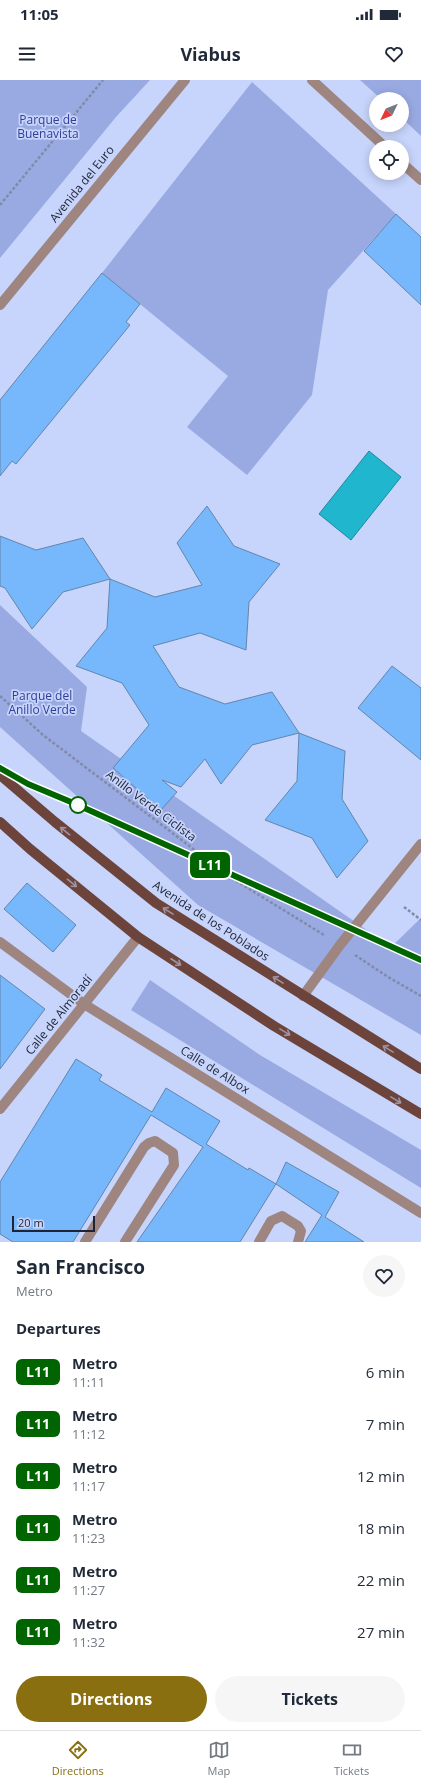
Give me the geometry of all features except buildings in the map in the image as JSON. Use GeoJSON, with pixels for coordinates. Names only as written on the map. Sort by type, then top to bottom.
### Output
{"type":"FeatureCollection","features":[{"type":"Feature","properties":{"kind":"main road","name":"Avenida de los Poblados"},"geometry":{"type":"LineString","coordinates":[[0,775],[55,822],[156,903],[421,1069]]}},
{"type":"Feature","properties":{"kind":"main road"},"geometry":{"type":"LineString","coordinates":[[0,822],[30,849],[138,937],[274,1026],[421,1114]]}},
{"type":"Feature","properties":{"kind":"street","name":"Avenida del Euro"},"geometry":{"type":"LineString","coordinates":[[0,305],[185,80]]}},
{"type":"Feature","properties":{"kind":"street"},"geometry":{"type":"LineString","coordinates":[[312,80],[377,140]]}},
{"type":"Feature","properties":{"kind":"street"},"geometry":{"type":"LineString","coordinates":[[409,169],[421,180]]}},
{"type":"Feature","properties":{"kind":"street"},"geometry":{"type":"LineString","coordinates":[[303,996],[340,944],[421,844]]}},
{"type":"Feature","properties":{"kind":"street","name":"Calle de Almoradí"},"geometry":{"type":"LineString","coordinates":[[0,1108],[138,937]]}},
{"type":"Feature","properties":{"kind":"street","name":"Calle de Albox"},"geometry":{"type":"LineString","coordinates":[[0,942],[84,1004],[421,1213]]}},
{"type":"Feature","properties":{"kind":"street"},"geometry":{"type":"LineString","coordinates":[[85,1242],[144,1147],[155,1141],[173,1153],[174,1165],[125,1242]]}},
{"type":"Feature","properties":{"kind":"street"},"geometry":{"type":"LineString","coordinates":[[259,1242],[271,1221],[282,1216],[298,1226],[300,1231],[298,1242]]}},
{"type":"Feature","properties":{"kind":"path"},"geometry":{"type":"LineString","coordinates":[[0,205],[103,80]]}},
{"type":"Feature","properties":{"kind":"path","name":"Anillo Verde Ciclista"},"geometry":{"type":"LineString","coordinates":[[0,696],[43,735],[233,879],[320,932]]}},
{"type":"Feature","properties":{"kind":"path"},"geometry":{"type":"LineString","coordinates":[[404,907],[421,920]]}},
{"type":"Feature","properties":{"kind":"path"},"geometry":{"type":"LineString","coordinates":[[364,961],[421,996]]}},
{"type":"Feature","properties":{"kind":"green space","name":"Parque de Buenavista"},"geometry":{"type":"Polygon","coordinates":[[[0,80],[150,80],[116,117],[0,258],[0,80]]]}},
{"type":"Feature","properties":{"kind":"green space"},"geometry":{"type":"Polygon","coordinates":[[[360,80],[421,80],[421,136],[409,125],[409,92],[373,92],[360,80]]]}},
{"type":"Feature","properties":{"kind":"green space"},"geometry":{"type":"Polygon","coordinates":[[[252,82],[396,214],[328,290],[312,395],[247,475],[187,427],[228,376],[102,273],[252,82]]]}},
{"type":"Feature","properties":{"kind":"green space","name":"Parque del Anillo Verde"},"geometry":{"type":"Polygon","coordinates":[[[0,605],[87,687],[81,731],[391,947],[421,918],[421,1035],[198,905],[0,727],[0,605]]]}},
{"type":"Feature","properties":{"kind":"green space"},"geometry":{"type":"Polygon","coordinates":[[[150,980],[260,1055],[421,1150],[421,1188],[131,1010],[150,980]]]}},
{"type":"Feature","properties":{"kind":"shaded area"},"geometry":{"type":"Polygon","coordinates":[[[369,451],[401,477],[351,540],[319,514],[369,451]]]}},
{"type":"Feature","properties":{"kind":"metro line","name":"L11"},"geometry":{"type":"LineString","coordinates":[[0,768],[28,784],[421,960]]}}]}
